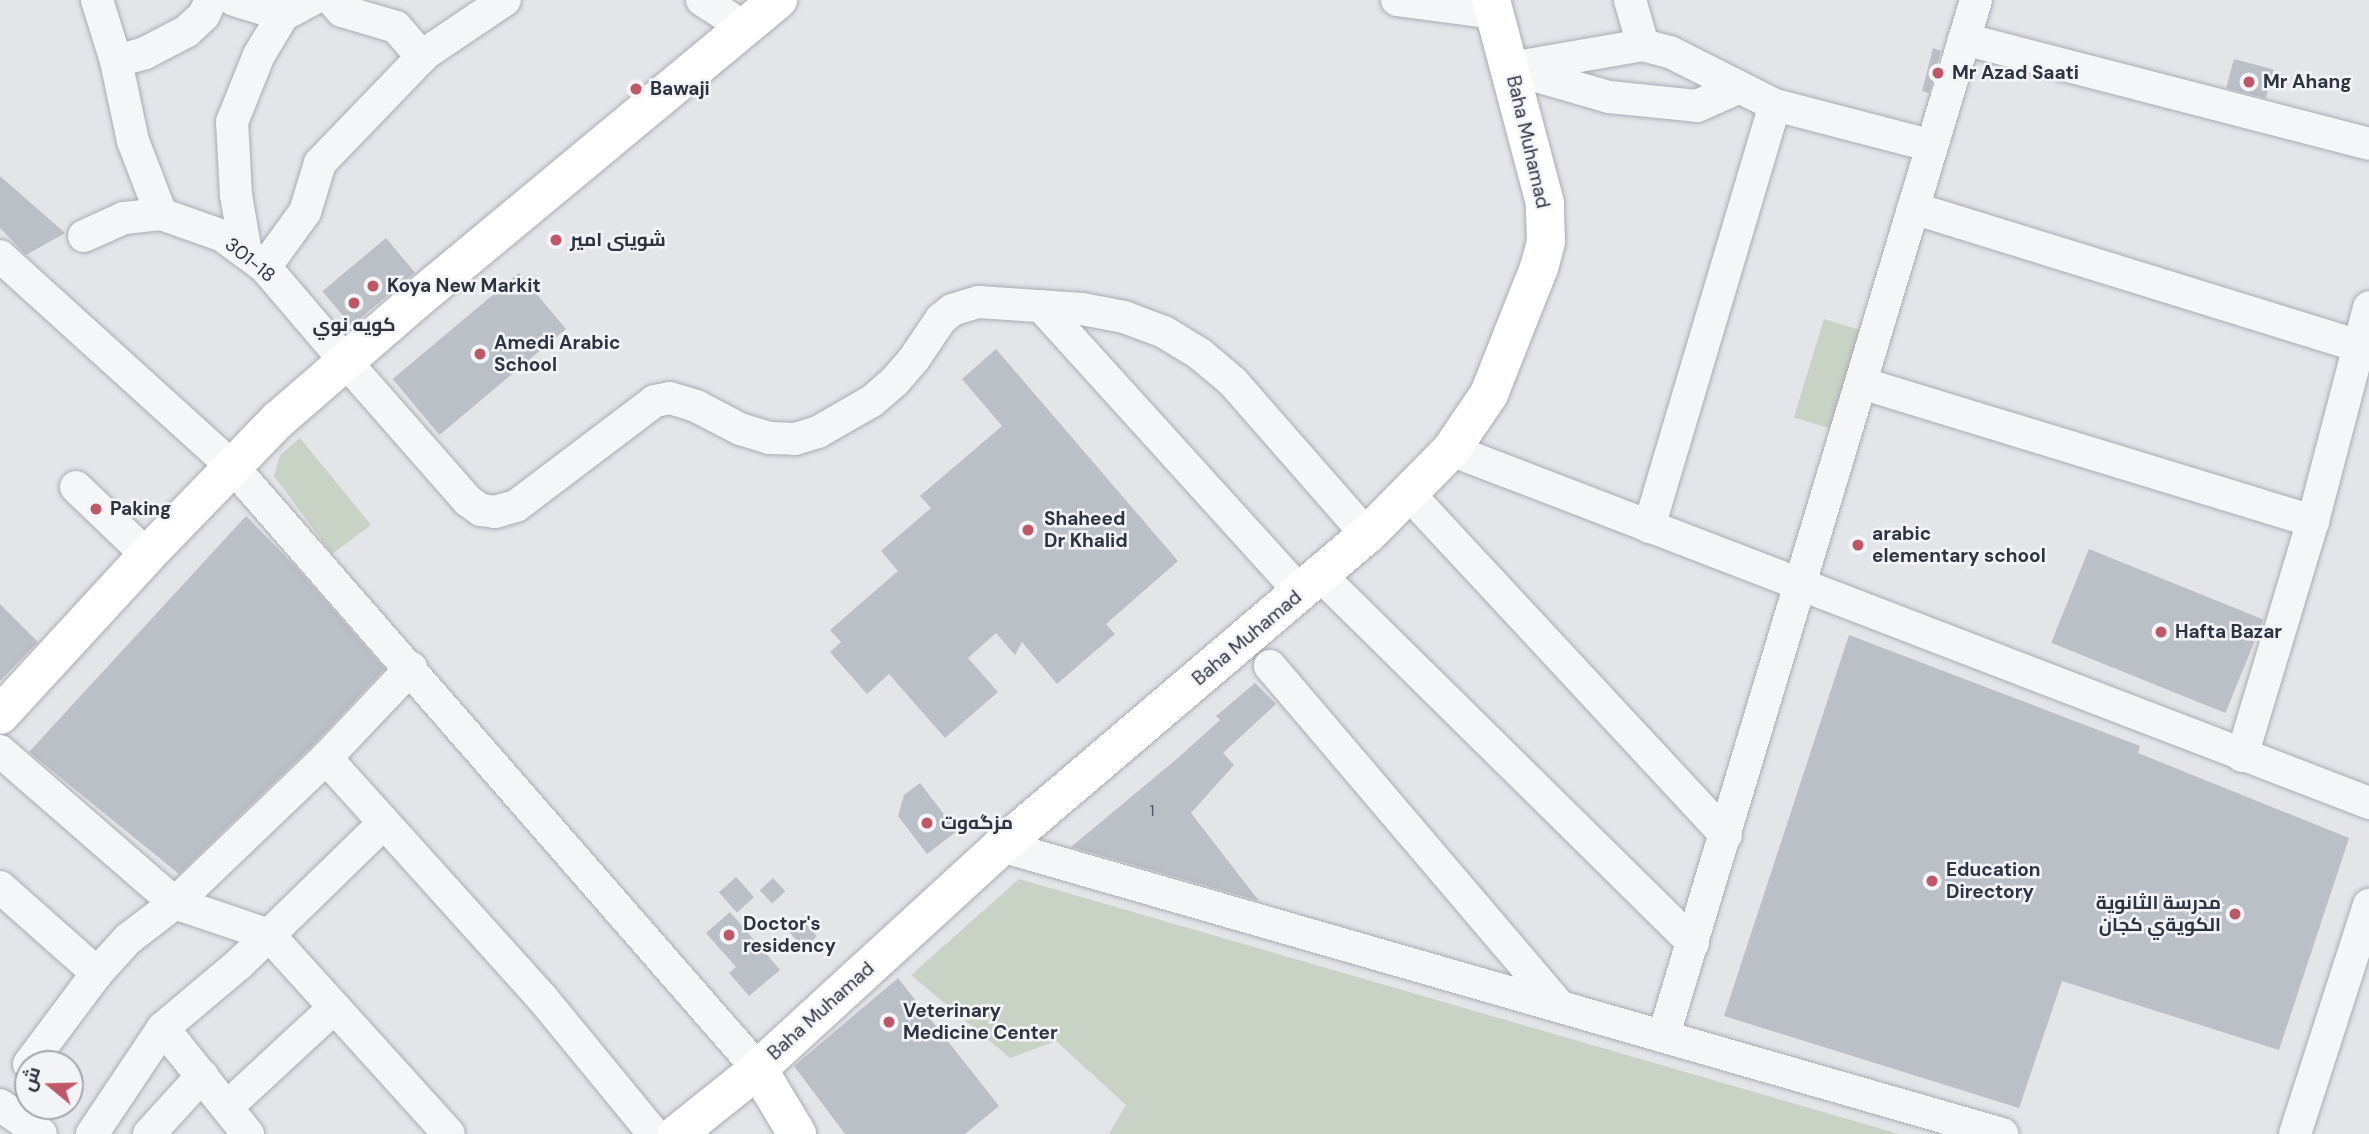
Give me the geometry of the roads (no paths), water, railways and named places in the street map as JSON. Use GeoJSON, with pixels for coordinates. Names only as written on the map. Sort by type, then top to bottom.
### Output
{"type":"FeatureCollection","features":[{"type":"Feature","properties":{"kind":"main road","name":"Baha Muhamad"},"geometry":{"type":"LineString","coordinates":[[677,1134],[758,1069],[1001,846],[1367,535],[1451,450],[1489,394],[1532,288],[1546,241],[1545,204],[1493,6]]}},
{"type":"Feature","properties":{"kind":"main road"},"geometry":{"type":"LineString","coordinates":[[0,715],[147,555],[278,420],[765,8]]}},
{"type":"Feature","properties":{"kind":"main road"},"geometry":{"type":"LineString","coordinates":[[758,1069],[797,1134]]}},
{"type":"Feature","properties":{"kind":"street"},"geometry":{"type":"LineString","coordinates":[[97,0],[116,61],[133,141],[160,214]]}},
{"type":"Feature","properties":{"kind":"street"},"geometry":{"type":"LineString","coordinates":[[116,61],[145,53],[187,31],[204,15],[211,0]]}},
{"type":"Feature","properties":{"kind":"street"},"geometry":{"type":"LineString","coordinates":[[234,0],[283,15]]}},
{"type":"Feature","properties":{"kind":"street"},"geometry":{"type":"LineString","coordinates":[[312,0],[283,15],[259,55],[232,122],[236,195],[256,260],[305,212],[320,163],[422,57],[497,1]]}},
{"type":"Feature","properties":{"kind":"street"},"geometry":{"type":"LineString","coordinates":[[332,0],[342,11],[396,27],[422,57]]}},
{"type":"Feature","properties":{"kind":"street"},"geometry":{"type":"LineString","coordinates":[[702,0],[765,8]]}},
{"type":"Feature","properties":{"kind":"street"},"geometry":{"type":"LineString","coordinates":[[1397,0],[1493,6]]}},
{"type":"Feature","properties":{"kind":"street"},"geometry":{"type":"LineString","coordinates":[[1630,0],[1643,45]]}},
{"type":"Feature","properties":{"kind":"street"},"geometry":{"type":"LineString","coordinates":[[1664,1035],[1976,0]]}},
{"type":"Feature","properties":{"kind":"street"},"geometry":{"type":"LineString","coordinates":[[1964,39],[2369,144]]}},
{"type":"Feature","properties":{"kind":"street"},"geometry":{"type":"LineString","coordinates":[[1511,68],[1643,45],[1670,52],[1775,105],[1932,146]]}},
{"type":"Feature","properties":{"kind":"street"},"geometry":{"type":"LineString","coordinates":[[1511,68],[1609,97],[1697,106],[1738,88]]}},
{"type":"Feature","properties":{"kind":"street"},"geometry":{"type":"LineString","coordinates":[[1649,527],[1775,105]]}},
{"type":"Feature","properties":{"kind":"street"},"geometry":{"type":"LineString","coordinates":[[1913,208],[2360,346]]}},
{"type":"Feature","properties":{"kind":"street","name":"301-18"},"geometry":{"type":"LineString","coordinates":[[84,236],[124,218],[160,214],[223,236],[256,260],[468,501],[481,510],[495,512],[516,506],[655,401],[670,397],[696,406],[740,429],[770,438],[795,439],[818,432],[872,401],[902,374],[941,319],[952,310],[979,302],[1082,309],[1124,317],[1164,332],[1200,354],[1233,382],[1367,535]]}},
{"type":"Feature","properties":{"kind":"street"},"geometry":{"type":"LineString","coordinates":[[0,256],[232,466],[411,668],[758,1069]]}},
{"type":"Feature","properties":{"kind":"street"},"geometry":{"type":"LineString","coordinates":[[1041,306],[1311,584],[1693,943]]}},
{"type":"Feature","properties":{"kind":"street"},"geometry":{"type":"LineString","coordinates":[[2242,756],[2313,521],[2369,307]]}},
{"type":"Feature","properties":{"kind":"street"},"geometry":{"type":"LineString","coordinates":[[1861,383],[2313,521]]}},
{"type":"Feature","properties":{"kind":"street"},"geometry":{"type":"LineString","coordinates":[[1451,450],[2369,803]]}},
{"type":"Feature","properties":{"kind":"street"},"geometry":{"type":"LineString","coordinates":[[76,487],[147,555]]}},
{"type":"Feature","properties":{"kind":"street"},"geometry":{"type":"LineString","coordinates":[[1408,493],[1726,835]]}},
{"type":"Feature","properties":{"kind":"street"},"geometry":{"type":"LineString","coordinates":[[1270,666],[1559,1005]]}},
{"type":"Feature","properties":{"kind":"street"},"geometry":{"type":"LineString","coordinates":[[40,1050],[97,973],[128,939],[175,903],[326,758],[411,668]]}},
{"type":"Feature","properties":{"kind":"street"},"geometry":{"type":"LineString","coordinates":[[0,751],[175,903],[268,935],[449,1134]]}},
{"type":"Feature","properties":{"kind":"street"},"geometry":{"type":"LineString","coordinates":[[326,758],[543,999],[654,1134]]}},
{"type":"Feature","properties":{"kind":"street"},"geometry":{"type":"LineString","coordinates":[[92,1134],[163,1028],[268,935],[384,823]]}},
{"type":"Feature","properties":{"kind":"street"},"geometry":{"type":"LineString","coordinates":[[1001,846],[2002,1134]]}},
{"type":"Feature","properties":{"kind":"street"},"geometry":{"type":"LineString","coordinates":[[0,887],[97,973]]}},
{"type":"Feature","properties":{"kind":"street"},"geometry":{"type":"LineString","coordinates":[[2295,1134],[2369,905]]}},
{"type":"Feature","properties":{"kind":"street"},"geometry":{"type":"LineString","coordinates":[[226,1107],[334,1008]]}},
{"type":"Feature","properties":{"kind":"street"},"geometry":{"type":"LineString","coordinates":[[163,1028],[248,1134]]}},
{"type":"Feature","properties":{"kind":"street"},"geometry":{"type":"LineString","coordinates":[[149,1134],[201,1076]]}},
{"type":"Feature","properties":{"kind":"street"},"geometry":{"type":"LineString","coordinates":[[14,1085],[0,1104],[41,1134]]}},
{"type":"Feature","properties":{"kind":"place","name":"Mr Azad Saati"},"geometry":{"type":"Point","coordinates":[1938,73]}},
{"type":"Feature","properties":{"kind":"place","name":"Mr Ahang"},"geometry":{"type":"Point","coordinates":[2249,82]}},
{"type":"Feature","properties":{"kind":"place","name":"Bawaji"},"geometry":{"type":"Point","coordinates":[636,89]}},
{"type":"Feature","properties":{"kind":"place","name":"شوينى امير"},"geometry":{"type":"Point","coordinates":[556,240]}},
{"type":"Feature","properties":{"kind":"place","name":"Koya New Markit"},"geometry":{"type":"Point","coordinates":[373,286]}},
{"type":"Feature","properties":{"kind":"place","name":"كويه نوي"},"geometry":{"type":"Point","coordinates":[354,303]}},
{"type":"Feature","properties":{"kind":"place","name":"Amedi Arabic School"},"geometry":{"type":"Point","coordinates":[480,354]}},
{"type":"Feature","properties":{"kind":"place","name":"Paking"},"geometry":{"type":"Point","coordinates":[96,509]}},
{"type":"Feature","properties":{"kind":"place","name":"Shaheed Dr Khalid"},"geometry":{"type":"Point","coordinates":[1028,530]}},
{"type":"Feature","properties":{"kind":"place","name":"arabic elementary school"},"geometry":{"type":"Point","coordinates":[1858,545]}},
{"type":"Feature","properties":{"kind":"place","name":"Hafta Bazar"},"geometry":{"type":"Point","coordinates":[2161,632]}},
{"type":"Feature","properties":{"kind":"place","name":"مزگه‌وت"},"geometry":{"type":"Point","coordinates":[927,823]}},
{"type":"Feature","properties":{"kind":"place","name":"Education Directory"},"geometry":{"type":"Point","coordinates":[1932,881]}},
{"type":"Feature","properties":{"kind":"place","name":"مدرسة الثانوية الكويةي كجان"},"geometry":{"type":"Point","coordinates":[2235,914]}},
{"type":"Feature","properties":{"kind":"place","name":"Doctor's residency"},"geometry":{"type":"Point","coordinates":[729,935]}},
{"type":"Feature","properties":{"kind":"place","name":"Veterinary Medicine Center"},"geometry":{"type":"Point","coordinates":[889,1022]}}]}
